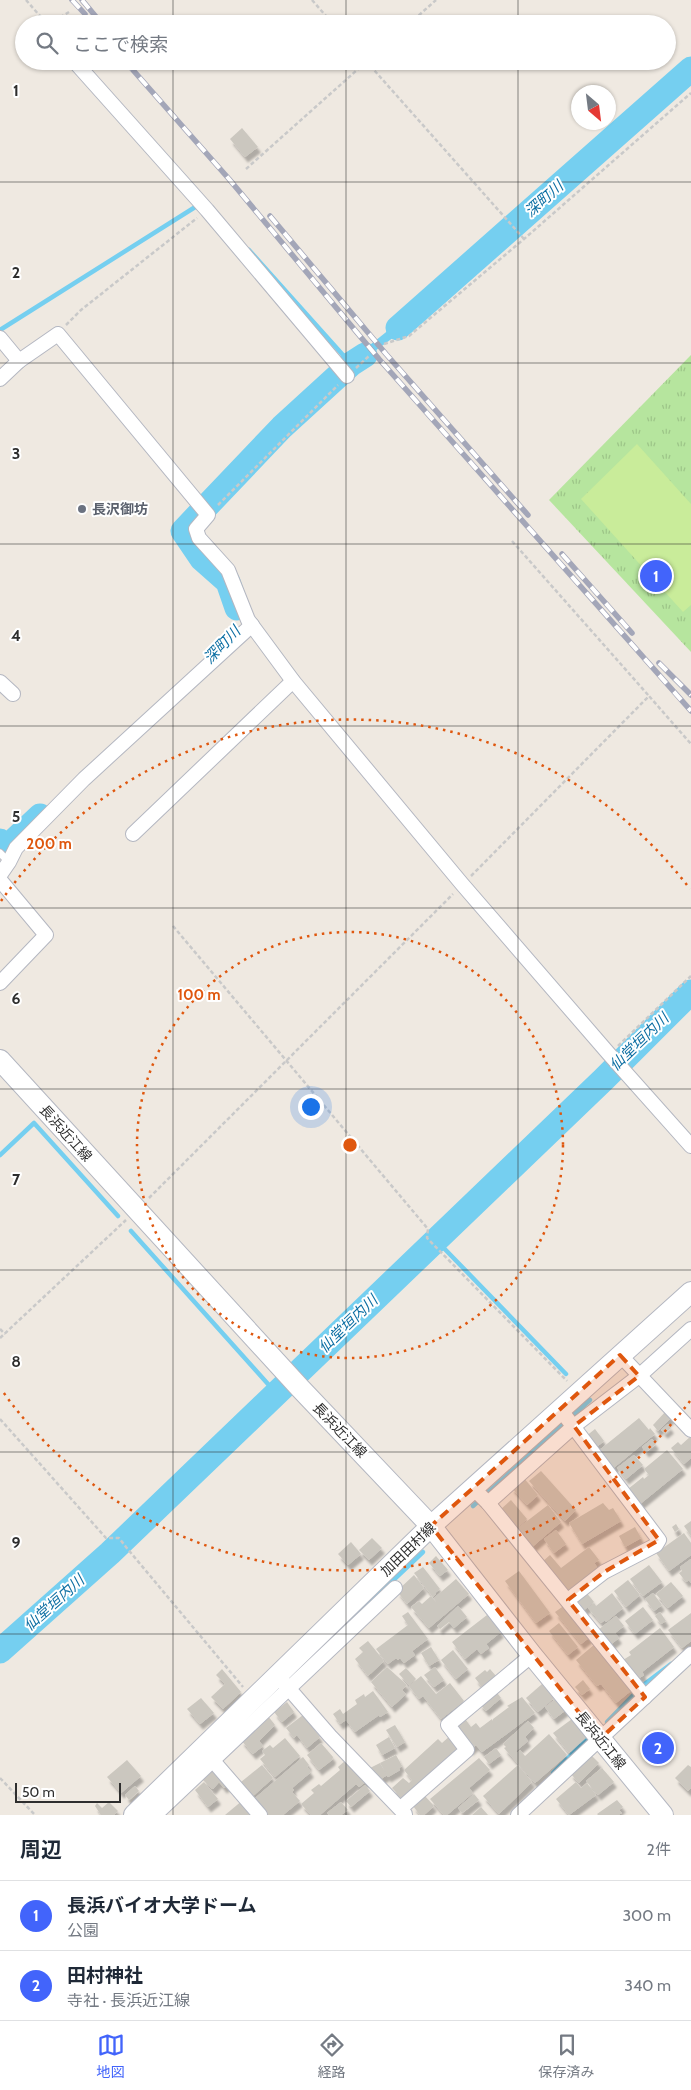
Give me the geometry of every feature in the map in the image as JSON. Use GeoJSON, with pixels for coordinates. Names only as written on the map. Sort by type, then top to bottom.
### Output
{"type":"FeatureCollection","features":[{"type":"Feature","properties":{"kind":"main road","name":"長浜近江線"},"geometry":{"type":"LineString","coordinates":[[0,1060],[285,1372],[432,1526],[532,1655],[663,1815]]}},
{"type":"Feature","properties":{"kind":"main road","name":"加田田村線"},"geometry":{"type":"LineString","coordinates":[[134,1815],[209,1756],[254,1701],[284,1684],[432,1526],[482,1498],[567,1418],[578,1392],[691,1292]]}},
{"type":"Feature","properties":{"kind":"street"},"geometry":{"type":"LineString","coordinates":[[82,70],[207,210],[347,376]]}},
{"type":"Feature","properties":{"kind":"street"},"geometry":{"type":"LineString","coordinates":[[0,379],[19,360],[58,334],[208,515],[196,529],[199,538],[228,570],[248,620],[293,681],[462,884],[610,1056],[691,1146]]}},
{"type":"Feature","properties":{"kind":"street"},"geometry":{"type":"LineString","coordinates":[[0,338],[19,360]]}},
{"type":"Feature","properties":{"kind":"street"},"geometry":{"type":"LineString","coordinates":[[0,875],[5,858],[84,779],[252,625]]}},
{"type":"Feature","properties":{"kind":"street"},"geometry":{"type":"LineString","coordinates":[[133,834],[293,681]]}},
{"type":"Feature","properties":{"kind":"street"},"geometry":{"type":"LineString","coordinates":[[0,682],[13,694]]}},
{"type":"Feature","properties":{"kind":"street"},"geometry":{"type":"LineString","coordinates":[[0,880],[46,935],[0,983]]}},
{"type":"Feature","properties":{"kind":"street"},"geometry":{"type":"LineString","coordinates":[[568,1600],[604,1572],[656,1545],[659,1540],[567,1418],[639,1376],[691,1329]]}},
{"type":"Feature","properties":{"kind":"street"},"geometry":{"type":"LineString","coordinates":[[620,1355],[691,1430]]}},
{"type":"Feature","properties":{"kind":"street"},"geometry":{"type":"LineString","coordinates":[[482,1498],[568,1600],[641,1691]]}},
{"type":"Feature","properties":{"kind":"street"},"geometry":{"type":"LineString","coordinates":[[155,1815],[209,1756],[284,1684],[395,1588]]}},
{"type":"Feature","properties":{"kind":"street"},"geometry":{"type":"LineString","coordinates":[[518,1815],[600,1739],[641,1691],[691,1654]]}},
{"type":"Feature","properties":{"kind":"street"},"geometry":{"type":"LineString","coordinates":[[284,1684],[330,1736],[403,1812],[467,1750],[448,1724],[532,1655]]}},
{"type":"Feature","properties":{"kind":"street"},"geometry":{"type":"LineString","coordinates":[[209,1756],[260,1815]]}},
{"type":"Feature","properties":{"kind":"path"},"geometry":{"type":"LineString","coordinates":[[26,0],[40,15]]}},
{"type":"Feature","properties":{"kind":"path"},"geometry":{"type":"LineString","coordinates":[[312,0],[325,15]]}},
{"type":"Feature","properties":{"kind":"path"},"geometry":{"type":"LineString","coordinates":[[419,15],[436,0]]}},
{"type":"Feature","properties":{"kind":"path"},"geometry":{"type":"LineString","coordinates":[[64,15],[69,12]]}},
{"type":"Feature","properties":{"kind":"path"},"geometry":{"type":"LineString","coordinates":[[246,169],[356,70]]}},
{"type":"Feature","properties":{"kind":"path"},"geometry":{"type":"LineString","coordinates":[[374,70],[524,239]]}},
{"type":"Feature","properties":{"kind":"path"},"geometry":{"type":"LineString","coordinates":[[384,344],[409,336],[524,239],[691,93]]}},
{"type":"Feature","properties":{"kind":"path"},"geometry":{"type":"LineString","coordinates":[[58,334],[81,310],[207,210]]}},
{"type":"Feature","properties":{"kind":"path"},"geometry":{"type":"LineString","coordinates":[[208,515],[369,356]]}},
{"type":"Feature","properties":{"kind":"path"},"geometry":{"type":"LineString","coordinates":[[512,541],[691,744]]}},
{"type":"Feature","properties":{"kind":"path"},"geometry":{"type":"LineString","coordinates":[[0,1338],[136,1211],[649,696]]}},
{"type":"Feature","properties":{"kind":"path"},"geometry":{"type":"LineString","coordinates":[[173,926],[428,1229],[427,1238],[578,1392]]}},
{"type":"Feature","properties":{"kind":"path"},"geometry":{"type":"LineString","coordinates":[[610,1056],[691,976]]}},
{"type":"Feature","properties":{"kind":"path"},"geometry":{"type":"LineString","coordinates":[[0,1329],[5,1334]]}},
{"type":"Feature","properties":{"kind":"path"},"geometry":{"type":"LineString","coordinates":[[0,1419],[106,1538],[119,1538],[254,1701]]}},
{"type":"Feature","properties":{"kind":"path"},"geometry":{"type":"LineString","coordinates":[[0,1778],[35,1815]]}},
{"type":"Feature","properties":{"kind":"highlighted area"},"geometry":{"type":"Polygon","coordinates":[[[620,1355],[639,1376],[574,1426],[659,1540],[604,1572],[568,1600],[645,1697],[600,1739],[431,1526],[620,1355]]]}},
{"type":"Feature","properties":{"kind":"green space"},"geometry":{"type":"Polygon","coordinates":[[[691,355],[691,652],[549,500],[691,355]]]}},
{"type":"Feature","properties":{"kind":"green space"},"geometry":{"type":"Polygon","coordinates":[[[637,444],[691,504],[691,605],[683,612],[581,499],[637,444]]]}},
{"type":"Feature","properties":{"kind":"water"},"geometry":{"type":"Polygon","coordinates":[[[395,325],[401,332],[353,367],[346,364],[395,325]]]}},
{"type":"Feature","properties":{"kind":"building"},"geometry":{"type":"Polygon","coordinates":[[[242,128],[258,147],[245,157],[230,139],[242,128]]]}},
{"type":"Feature","properties":{"kind":"building"},"geometry":{"type":"Polygon","coordinates":[[[666,1411],[672,1417],[658,1431],[653,1425],[666,1411]]]}},
{"type":"Feature","properties":{"kind":"building"},"geometry":{"type":"Polygon","coordinates":[[[639,1418],[655,1434],[611,1470],[597,1452],[639,1418]]]}},
{"type":"Feature","properties":{"kind":"building"},"geometry":{"type":"Polygon","coordinates":[[[668,1424],[671,1428],[665,1433],[661,1430],[668,1424]]]}},
{"type":"Feature","properties":{"kind":"building"},"geometry":{"type":"Polygon","coordinates":[[[595,1429],[604,1441],[594,1449],[585,1437],[595,1429]]]}},
{"type":"Feature","properties":{"kind":"building"},"geometry":{"type":"Polygon","coordinates":[[[691,1436],[691,1458],[684,1464],[671,1448],[678,1442],[681,1445],[691,1436]]]}},
{"type":"Feature","properties":{"kind":"building"},"geometry":{"type":"Polygon","coordinates":[[[652,1439],[656,1444],[646,1452],[642,1447],[652,1439]]]}},
{"type":"Feature","properties":{"kind":"building"},"geometry":{"type":"Polygon","coordinates":[[[667,1450],[683,1469],[640,1504],[628,1489],[643,1477],[644,1479],[649,1475],[644,1469],[667,1450]]]}},
{"type":"Feature","properties":{"kind":"building"},"geometry":{"type":"Polygon","coordinates":[[[634,1455],[643,1465],[626,1479],[617,1468],[634,1455]]]}},
{"type":"Feature","properties":{"kind":"building"},"geometry":{"type":"Polygon","coordinates":[[[541,1471],[576,1510],[565,1521],[529,1481],[541,1471]]]}},
{"type":"Feature","properties":{"kind":"building"},"geometry":{"type":"Polygon","coordinates":[[[523,1477],[538,1495],[527,1505],[511,1487],[523,1477]]]}},
{"type":"Feature","properties":{"kind":"building"},"geometry":{"type":"Polygon","coordinates":[[[511,1500],[527,1519],[516,1529],[500,1510],[511,1500]]]}},
{"type":"Feature","properties":{"kind":"building"},"geometry":{"type":"Polygon","coordinates":[[[603,1503],[609,1510],[613,1508],[621,1521],[582,1544],[569,1523],[603,1503]]]}},
{"type":"Feature","properties":{"kind":"building"},"geometry":{"type":"Polygon","coordinates":[[[548,1505],[561,1522],[531,1548],[518,1535],[521,1533],[518,1528],[548,1505]]]}},
{"type":"Feature","properties":{"kind":"building"},"geometry":{"type":"Polygon","coordinates":[[[691,1521],[691,1536],[684,1526],[691,1521]]]}},
{"type":"Feature","properties":{"kind":"building"},"geometry":{"type":"Polygon","coordinates":[[[676,1524],[679,1529],[675,1532],[672,1527],[676,1524]]]}},
{"type":"Feature","properties":{"kind":"building"},"geometry":{"type":"Polygon","coordinates":[[[635,1527],[641,1538],[625,1547],[619,1536],[635,1527]]]}},
{"type":"Feature","properties":{"kind":"building"},"geometry":{"type":"Polygon","coordinates":[[[556,1530],[566,1544],[554,1553],[544,1539],[556,1530]]]}},
{"type":"Feature","properties":{"kind":"building"},"geometry":{"type":"Polygon","coordinates":[[[684,1533],[691,1543],[691,1555],[669,1571],[656,1553],[684,1533]]]}},
{"type":"Feature","properties":{"kind":"building"},"geometry":{"type":"Polygon","coordinates":[[[372,1538],[382,1548],[369,1560],[359,1550],[372,1538]]]}},
{"type":"Feature","properties":{"kind":"building"},"geometry":{"type":"Polygon","coordinates":[[[351,1542],[361,1554],[348,1565],[338,1554],[351,1542]]]}},
{"type":"Feature","properties":{"kind":"building"},"geometry":{"type":"Polygon","coordinates":[[[589,1547],[599,1560],[594,1563],[600,1571],[569,1595],[542,1562],[550,1555],[561,1568],[589,1547]]]}},
{"type":"Feature","properties":{"kind":"building"},"geometry":{"type":"Polygon","coordinates":[[[436,1556],[448,1570],[440,1576],[429,1563],[436,1556]]]}},
{"type":"Feature","properties":{"kind":"building"},"geometry":{"type":"Polygon","coordinates":[[[691,1559],[691,1583],[689,1580],[686,1582],[679,1573],[682,1571],[680,1567],[691,1559]]]}},
{"type":"Feature","properties":{"kind":"building"},"geometry":{"type":"Polygon","coordinates":[[[649,1565],[662,1582],[643,1596],[630,1579],[649,1565]]]}},
{"type":"Feature","properties":{"kind":"building"},"geometry":{"type":"Polygon","coordinates":[[[423,1567],[440,1589],[433,1597],[414,1573],[423,1567]]]}},
{"type":"Feature","properties":{"kind":"building"},"geometry":{"type":"Polygon","coordinates":[[[519,1571],[550,1613],[536,1623],[505,1581],[519,1571]]]}},
{"type":"Feature","properties":{"kind":"building"},"geometry":{"type":"Polygon","coordinates":[[[414,1575],[424,1588],[407,1604],[397,1591],[414,1575]]]}},
{"type":"Feature","properties":{"kind":"building"},"geometry":{"type":"Polygon","coordinates":[[[456,1579],[469,1594],[429,1628],[411,1607],[419,1601],[422,1604],[431,1596],[436,1602],[434,1598],[456,1579]]]}},
{"type":"Feature","properties":{"kind":"building"},"geometry":{"type":"Polygon","coordinates":[[[628,1580],[640,1595],[626,1607],[614,1591],[628,1580]]]}},
{"type":"Feature","properties":{"kind":"building"},"geometry":{"type":"Polygon","coordinates":[[[671,1582],[683,1596],[668,1608],[656,1594],[671,1582]]]}},
{"type":"Feature","properties":{"kind":"building"},"geometry":{"type":"Polygon","coordinates":[[[586,1592],[594,1602],[584,1610],[577,1600],[586,1592]]]}},
{"type":"Feature","properties":{"kind":"building"},"geometry":{"type":"Polygon","coordinates":[[[612,1593],[623,1608],[606,1622],[605,1620],[601,1623],[588,1608],[594,1603],[596,1606],[612,1593]]]}},
{"type":"Feature","properties":{"kind":"building"},"geometry":{"type":"Polygon","coordinates":[[[653,1593],[662,1605],[654,1611],[645,1599],[653,1593]]]}},
{"type":"Feature","properties":{"kind":"building"},"geometry":{"type":"Polygon","coordinates":[[[565,1605],[590,1637],[581,1644],[555,1612],[565,1605]]]}},
{"type":"Feature","properties":{"kind":"building"},"geometry":{"type":"Polygon","coordinates":[[[458,1606],[467,1617],[454,1628],[449,1622],[440,1629],[437,1626],[458,1606]]]}},
{"type":"Feature","properties":{"kind":"building"},"geometry":{"type":"Polygon","coordinates":[[[643,1607],[653,1620],[635,1634],[625,1621],[643,1607]]]}},
{"type":"Feature","properties":{"kind":"building"},"geometry":{"type":"Polygon","coordinates":[[[408,1612],[428,1639],[412,1651],[415,1655],[404,1663],[400,1658],[398,1660],[396,1658],[388,1664],[376,1649],[408,1625],[402,1616],[408,1612]]]}},
{"type":"Feature","properties":{"kind":"building"},"geometry":{"type":"Polygon","coordinates":[[[660,1612],[666,1621],[661,1624],[655,1616],[660,1612]]]}},
{"type":"Feature","properties":{"kind":"building"},"geometry":{"type":"Polygon","coordinates":[[[691,1613],[691,1641],[682,1648],[668,1630],[691,1613]]]}},
{"type":"Feature","properties":{"kind":"building"},"geometry":{"type":"Polygon","coordinates":[[[487,1615],[501,1632],[486,1644],[489,1648],[481,1654],[477,1649],[465,1659],[452,1642],[487,1615]]]}},
{"type":"Feature","properties":{"kind":"building"},"geometry":{"type":"Polygon","coordinates":[[[616,1616],[624,1626],[615,1633],[619,1638],[610,1645],[598,1630],[616,1616]]]}},
{"type":"Feature","properties":{"kind":"building"},"geometry":{"type":"Polygon","coordinates":[[[559,1623],[578,1647],[568,1655],[549,1631],[559,1623]]]}},
{"type":"Feature","properties":{"kind":"building"},"geometry":{"type":"Polygon","coordinates":[[[660,1628],[674,1647],[642,1672],[644,1675],[638,1679],[623,1660],[631,1655],[629,1652],[660,1628]]]}},
{"type":"Feature","properties":{"kind":"building"},"geometry":{"type":"Polygon","coordinates":[[[368,1641],[384,1661],[368,1676],[355,1659],[363,1652],[359,1648],[368,1641]]]}},
{"type":"Feature","properties":{"kind":"building"},"geometry":{"type":"Polygon","coordinates":[[[595,1644],[632,1690],[616,1703],[601,1684],[597,1686],[576,1660],[595,1644]]]}},
{"type":"Feature","properties":{"kind":"building"},"geometry":{"type":"Polygon","coordinates":[[[431,1647],[439,1660],[429,1666],[421,1653],[431,1647]]]}},
{"type":"Feature","properties":{"kind":"building"},"geometry":{"type":"Polygon","coordinates":[[[453,1650],[468,1669],[456,1679],[441,1660],[453,1650]]]}},
{"type":"Feature","properties":{"kind":"building"},"geometry":{"type":"Polygon","coordinates":[[[387,1667],[407,1685],[402,1690],[406,1694],[392,1707],[371,1682],[387,1667]]]}},
{"type":"Feature","properties":{"kind":"building"},"geometry":{"type":"Polygon","coordinates":[[[435,1667],[444,1680],[434,1687],[424,1675],[435,1667]]]}},
{"type":"Feature","properties":{"kind":"building"},"geometry":{"type":"Polygon","coordinates":[[[406,1668],[416,1679],[409,1685],[399,1674],[406,1668]]]}},
{"type":"Feature","properties":{"kind":"building"},"geometry":{"type":"Polygon","coordinates":[[[222,1669],[241,1692],[223,1709],[211,1697],[225,1684],[216,1675],[222,1669]]]}},
{"type":"Feature","properties":{"kind":"building"},"geometry":{"type":"Polygon","coordinates":[[[490,1669],[496,1676],[482,1687],[475,1678],[485,1670],[487,1672],[490,1669]]]}},
{"type":"Feature","properties":{"kind":"building"},"geometry":{"type":"Polygon","coordinates":[[[421,1676],[436,1694],[450,1683],[464,1701],[441,1719],[423,1696],[419,1699],[409,1686],[421,1676]]]}},
{"type":"Feature","properties":{"kind":"building"},"geometry":{"type":"Polygon","coordinates":[[[583,1680],[590,1689],[582,1695],[575,1687],[583,1680]]]}},
{"type":"Feature","properties":{"kind":"building"},"geometry":{"type":"Polygon","coordinates":[[[542,1684],[554,1698],[538,1712],[526,1698],[542,1684]]]}},
{"type":"Feature","properties":{"kind":"building"},"geometry":{"type":"Polygon","coordinates":[[[494,1689],[501,1698],[486,1711],[479,1703],[494,1689]]]}},
{"type":"Feature","properties":{"kind":"building"},"geometry":{"type":"Polygon","coordinates":[[[373,1691],[388,1712],[380,1717],[379,1715],[355,1732],[346,1720],[340,1724],[333,1714],[340,1709],[343,1714],[357,1704],[355,1700],[364,1694],[365,1697],[373,1691]]]}},
{"type":"Feature","properties":{"kind":"building"},"geometry":{"type":"Polygon","coordinates":[[[522,1697],[535,1713],[482,1752],[476,1745],[470,1750],[451,1725],[463,1716],[471,1727],[476,1723],[480,1728],[492,1719],[493,1721],[493,1719],[509,1707],[507,1706],[522,1697]]]}},
{"type":"Feature","properties":{"kind":"building"},"geometry":{"type":"Polygon","coordinates":[[[201,1698],[214,1713],[200,1724],[187,1709],[201,1698]]]}},
{"type":"Feature","properties":{"kind":"building"},"geometry":{"type":"Polygon","coordinates":[[[557,1698],[566,1710],[554,1719],[545,1707],[557,1698]]]}},
{"type":"Feature","properties":{"kind":"building"},"geometry":{"type":"Polygon","coordinates":[[[287,1702],[294,1712],[282,1722],[274,1712],[287,1702]]]}},
{"type":"Feature","properties":{"kind":"building"},"geometry":{"type":"Polygon","coordinates":[[[303,1715],[320,1737],[307,1748],[297,1735],[294,1738],[286,1728],[303,1715]]]}},
{"type":"Feature","properties":{"kind":"building"},"geometry":{"type":"Polygon","coordinates":[[[268,1716],[275,1725],[259,1741],[263,1746],[253,1754],[241,1740],[268,1716]]]}},
{"type":"Feature","properties":{"kind":"building"},"geometry":{"type":"Polygon","coordinates":[[[572,1719],[587,1737],[569,1753],[553,1733],[572,1719]]]}},
{"type":"Feature","properties":{"kind":"building"},"geometry":{"type":"Polygon","coordinates":[[[528,1721],[534,1728],[525,1737],[528,1741],[516,1751],[517,1753],[520,1750],[525,1756],[549,1734],[567,1755],[535,1783],[504,1748],[506,1747],[503,1744],[528,1721]]]}},
{"type":"Feature","properties":{"kind":"building"},"geometry":{"type":"Polygon","coordinates":[[[395,1725],[405,1742],[397,1747],[386,1730],[395,1725]]]}},
{"type":"Feature","properties":{"kind":"building"},"geometry":{"type":"Polygon","coordinates":[[[451,1735],[464,1749],[405,1802],[392,1788],[403,1778],[409,1783],[412,1780],[404,1770],[438,1739],[442,1743],[451,1735]]]}},
{"type":"Feature","properties":{"kind":"building"},"geometry":{"type":"Polygon","coordinates":[[[389,1737],[395,1748],[382,1755],[376,1745],[389,1737]]]}},
{"type":"Feature","properties":{"kind":"building"},"geometry":{"type":"Polygon","coordinates":[[[285,1738],[300,1756],[275,1777],[260,1759],[265,1755],[262,1751],[270,1745],[273,1748],[285,1738]]]}},
{"type":"Feature","properties":{"kind":"building"},"geometry":{"type":"Polygon","coordinates":[[[321,1743],[333,1757],[332,1760],[319,1770],[307,1755],[321,1743]]]}},
{"type":"Feature","properties":{"kind":"building"},"geometry":{"type":"Polygon","coordinates":[[[496,1748],[501,1755],[489,1764],[484,1757],[496,1748]]]}},
{"type":"Feature","properties":{"kind":"building"},"geometry":{"type":"Polygon","coordinates":[[[590,1754],[599,1763],[579,1783],[570,1773],[590,1754]]]}},
{"type":"Feature","properties":{"kind":"building"},"geometry":{"type":"Polygon","coordinates":[[[396,1755],[402,1766],[399,1768],[400,1770],[388,1777],[380,1763],[396,1755]]]}},
{"type":"Feature","properties":{"kind":"building"},"geometry":{"type":"Polygon","coordinates":[[[303,1757],[309,1765],[307,1767],[311,1772],[292,1788],[294,1790],[292,1792],[300,1801],[283,1815],[268,1815],[254,1799],[303,1757]]]}},
{"type":"Feature","properties":{"kind":"building"},"geometry":{"type":"Polygon","coordinates":[[[479,1758],[490,1770],[469,1788],[473,1793],[447,1815],[444,1815],[430,1799],[479,1758]]]}},
{"type":"Feature","properties":{"kind":"building"},"geometry":{"type":"Polygon","coordinates":[[[127,1760],[141,1776],[121,1793],[107,1777],[127,1760]]]}},
{"type":"Feature","properties":{"kind":"building"},"geometry":{"type":"Polygon","coordinates":[[[346,1760],[368,1780],[359,1787],[356,1784],[320,1815],[311,1815],[301,1804],[314,1793],[311,1790],[319,1784],[321,1786],[340,1770],[338,1767],[346,1760]]]}},
{"type":"Feature","properties":{"kind":"building"},"geometry":{"type":"Polygon","coordinates":[[[380,1763],[387,1775],[378,1781],[370,1768],[380,1763]]]}},
{"type":"Feature","properties":{"kind":"building"},"geometry":{"type":"Polygon","coordinates":[[[262,1765],[273,1778],[253,1796],[241,1782],[262,1765]]]}},
{"type":"Feature","properties":{"kind":"building"},"geometry":{"type":"Polygon","coordinates":[[[518,1765],[532,1782],[499,1814],[483,1796],[518,1765]]]}},
{"type":"Feature","properties":{"kind":"building"},"geometry":{"type":"Polygon","coordinates":[[[688,1765],[691,1767],[691,1788],[688,1791],[675,1778],[688,1765]]]}},
{"type":"Feature","properties":{"kind":"building"},"geometry":{"type":"Polygon","coordinates":[[[215,1767],[229,1784],[224,1788],[219,1782],[213,1789],[202,1779],[215,1767]]]}},
{"type":"Feature","properties":{"kind":"building"},"geometry":{"type":"Polygon","coordinates":[[[602,1768],[614,1782],[598,1795],[586,1781],[602,1768]]]}},
{"type":"Feature","properties":{"kind":"building"},"geometry":{"type":"Polygon","coordinates":[[[204,1782],[218,1799],[208,1807],[195,1790],[204,1782]]]}},
{"type":"Feature","properties":{"kind":"building"},"geometry":{"type":"Polygon","coordinates":[[[576,1782],[581,1788],[587,1783],[596,1795],[569,1815],[556,1799],[576,1782]]]}},
{"type":"Feature","properties":{"kind":"building"},"geometry":{"type":"Polygon","coordinates":[[[365,1785],[370,1791],[351,1807],[346,1801],[365,1785]]]}},
{"type":"Feature","properties":{"kind":"building"},"geometry":{"type":"Polygon","coordinates":[[[135,1786],[139,1791],[129,1800],[125,1795],[135,1786]]]}},
{"type":"Feature","properties":{"kind":"building"},"geometry":{"type":"Polygon","coordinates":[[[474,1794],[479,1800],[462,1813],[458,1808],[474,1794]]]}},
{"type":"Feature","properties":{"kind":"building"},"geometry":{"type":"Polygon","coordinates":[[[425,1796],[434,1806],[424,1815],[420,1815],[413,1806],[425,1796]]]}},
{"type":"Feature","properties":{"kind":"building"},"geometry":{"type":"Polygon","coordinates":[[[243,1800],[257,1815],[225,1815],[243,1800]]]}},
{"type":"Feature","properties":{"kind":"building"},"geometry":{"type":"Polygon","coordinates":[[[617,1800],[623,1807],[619,1810],[622,1813],[618,1815],[597,1814],[617,1800]]]}},
{"type":"Feature","properties":{"kind":"building"},"geometry":{"type":"Polygon","coordinates":[[[109,1802],[118,1811],[114,1815],[101,1815],[95,1806],[97,1803],[102,1808],[109,1802]]]}},
{"type":"Feature","properties":{"kind":"building"},"geometry":{"type":"Polygon","coordinates":[[[341,1802],[348,1810],[341,1815],[329,1815],[327,1813],[341,1802]]]}},
{"type":"Feature","properties":{"kind":"building"},"geometry":{"type":"Polygon","coordinates":[[[481,1807],[488,1815],[472,1815],[481,1807]]]}},
{"type":"Feature","properties":{"kind":"waterway","name":"深町川"},"geometry":{"type":"LineString","coordinates":[[398,328],[691,69]]}},
{"type":"Feature","properties":{"kind":"waterway"},"geometry":{"type":"LineString","coordinates":[[0,330],[200,204]]}},
{"type":"Feature","properties":{"kind":"waterway"},"geometry":{"type":"LineString","coordinates":[[249,250],[351,364]]}},
{"type":"Feature","properties":{"kind":"waterway","name":"深町川"},"geometry":{"type":"LineString","coordinates":[[237,608],[228,582],[202,559],[183,531],[282,427],[351,364],[365,355]]}},
{"type":"Feature","properties":{"kind":"waterway","name":"深町川"},"geometry":{"type":"LineString","coordinates":[[0,841],[7,847],[40,816]]}},
{"type":"Feature","properties":{"kind":"waterway","name":"仙堂垣内川"},"geometry":{"type":"LineString","coordinates":[[0,1651],[110,1553],[604,1079],[691,992]]}},
{"type":"Feature","properties":{"kind":"waterway"},"geometry":{"type":"LineString","coordinates":[[0,1155],[34,1123],[118,1216]]}},
{"type":"Feature","properties":{"kind":"waterway"},"geometry":{"type":"LineString","coordinates":[[131,1231],[276,1393]]}},
{"type":"Feature","properties":{"kind":"waterway"},"geometry":{"type":"LineString","coordinates":[[436,1240],[566,1374]]}},
{"type":"Feature","properties":{"kind":"waterway"},"geometry":{"type":"LineString","coordinates":[[473,1506],[590,1400]]}},
{"type":"Feature","properties":{"kind":"waterway"},"geometry":{"type":"LineString","coordinates":[[347,1624],[423,1552]]}},
{"type":"Feature","properties":{"kind":"waterway"},"geometry":{"type":"LineString","coordinates":[[607,1722],[642,1686],[671,1664]]}},
{"type":"Feature","properties":{"kind":"waterway"},"geometry":{"type":"LineString","coordinates":[[553,1773],[586,1740]]}},
{"type":"Feature","properties":{"kind":"railway"},"geometry":{"type":"LineString","coordinates":[[72,0],[85,14]]}},
{"type":"Feature","properties":{"kind":"railway"},"geometry":{"type":"LineString","coordinates":[[82,0],[94,15]]}},
{"type":"Feature","properties":{"kind":"railway"},"geometry":{"type":"LineString","coordinates":[[133,70],[229,179],[379,359],[691,711]]}},
{"type":"Feature","properties":{"kind":"railway"},"geometry":{"type":"LineString","coordinates":[[270,216],[386,354],[528,515]]}},
{"type":"Feature","properties":{"kind":"railway"},"geometry":{"type":"LineString","coordinates":[[562,554],[632,633]]}},
{"type":"Feature","properties":{"kind":"railway"},"geometry":{"type":"LineString","coordinates":[[659,663],[691,695]]}},
{"type":"Feature","properties":{"kind":"place","name":"長沢御坊"},"geometry":{"type":"Point","coordinates":[82,509]}},
{"type":"Feature","properties":{"kind":"place","name":"長浜バイオ大学ドーム"},"geometry":{"type":"Point","coordinates":[656,576]}},
{"type":"Feature","properties":{"kind":"place","name":"田村神社"},"geometry":{"type":"Point","coordinates":[658,1748]}}]}
